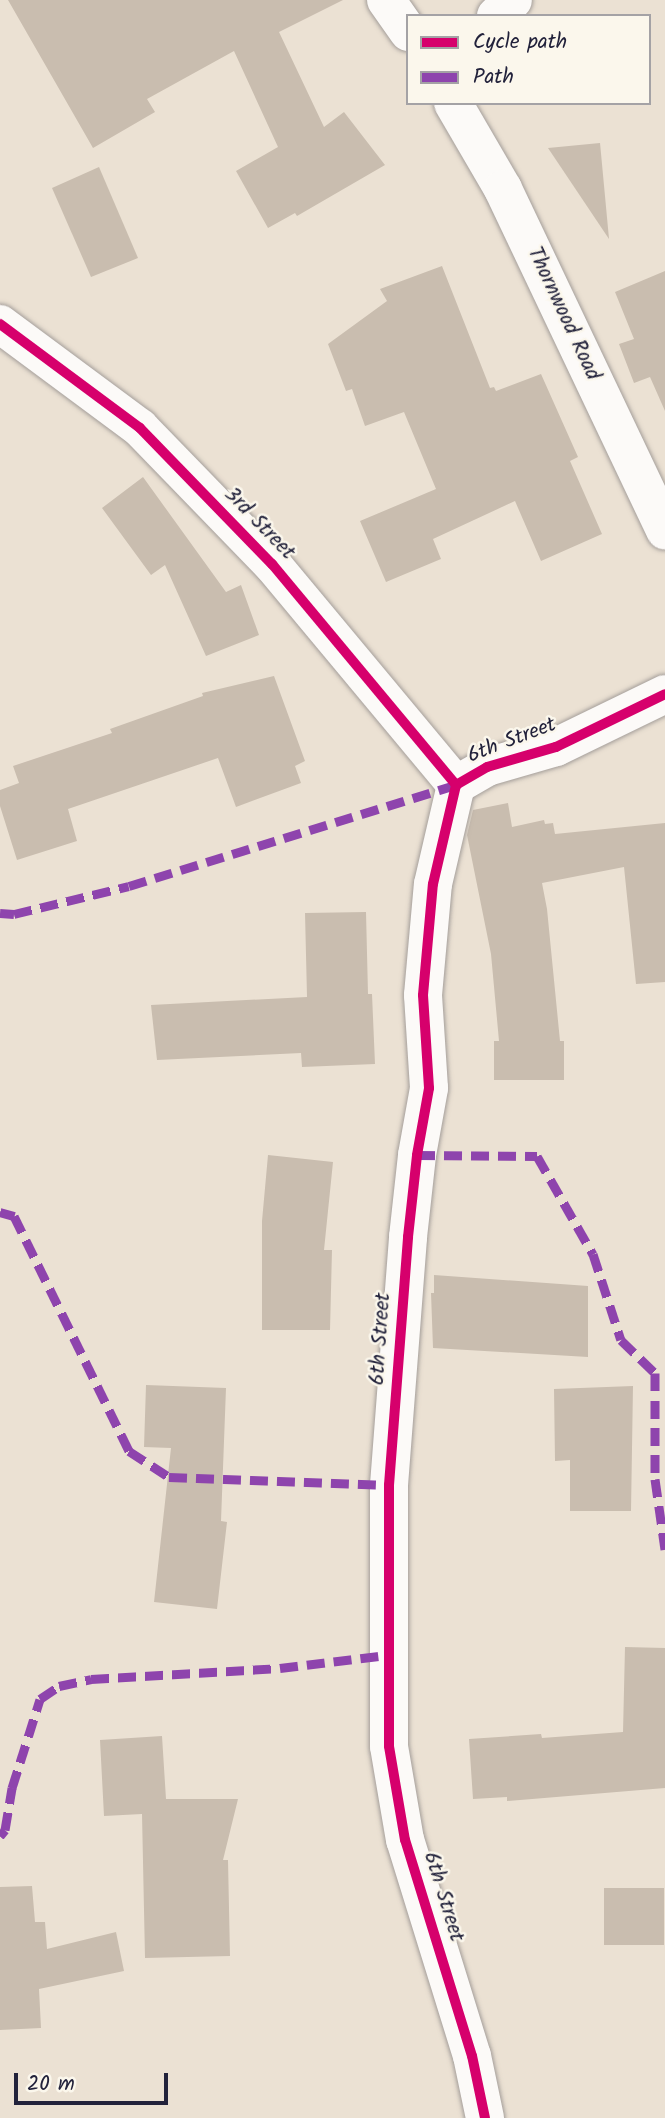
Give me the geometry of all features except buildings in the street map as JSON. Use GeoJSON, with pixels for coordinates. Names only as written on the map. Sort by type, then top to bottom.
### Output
{"type":"FeatureCollection","features":[{"type":"Feature","properties":{"kind":"street"},"geometry":{"type":"LineString","coordinates":[[386,0],[406,29]]}},
{"type":"Feature","properties":{"kind":"street"},"geometry":{"type":"LineString","coordinates":[[498,14],[513,0]]}},
{"type":"Feature","properties":{"kind":"street","name":"Thornwood Road"},"geometry":{"type":"LineString","coordinates":[[454,105],[503,189],[665,530]]}},
{"type":"Feature","properties":{"kind":"street","name":"3rd Street"},"geometry":{"type":"LineString","coordinates":[[0,324],[140,428],[272,564],[456,785]]}},
{"type":"Feature","properties":{"kind":"street","name":"6th Street"},"geometry":{"type":"LineString","coordinates":[[485,2118],[472,2056],[405,1840],[389,1746],[389,1485],[409,1224],[417,1155],[429,1088],[423,995],[433,884],[456,785],[487,767],[556,747],[665,694]]}},
{"type":"Feature","properties":{"kind":"marked path"},"geometry":{"type":"LineString","coordinates":[[0,913],[14,914],[129,886],[456,785]]}},
{"type":"Feature","properties":{"kind":"marked path"},"geometry":{"type":"LineString","coordinates":[[417,1155],[537,1156],[593,1254],[621,1340],[655,1373],[655,1479],[665,1549]]}},
{"type":"Feature","properties":{"kind":"marked path"},"geometry":{"type":"LineString","coordinates":[[0,1212],[14,1216],[129,1451],[169,1477],[389,1485]]}},
{"type":"Feature","properties":{"kind":"marked path"},"geometry":{"type":"LineString","coordinates":[[0,1836],[5,1830],[12,1788],[40,1699],[59,1686],[91,1679],[280,1668],[387,1655]]}},
{"type":"Feature","properties":{"kind":"cycle path"},"geometry":{"type":"LineString","coordinates":[[0,324],[140,428],[272,564],[456,785]]}},
{"type":"Feature","properties":{"kind":"cycle path"},"geometry":{"type":"LineString","coordinates":[[485,2118],[472,2056],[405,1840],[389,1746],[389,1485],[408,1237],[417,1155],[429,1088],[423,995],[433,884],[456,785],[487,767],[556,747],[665,694]]}}]}
